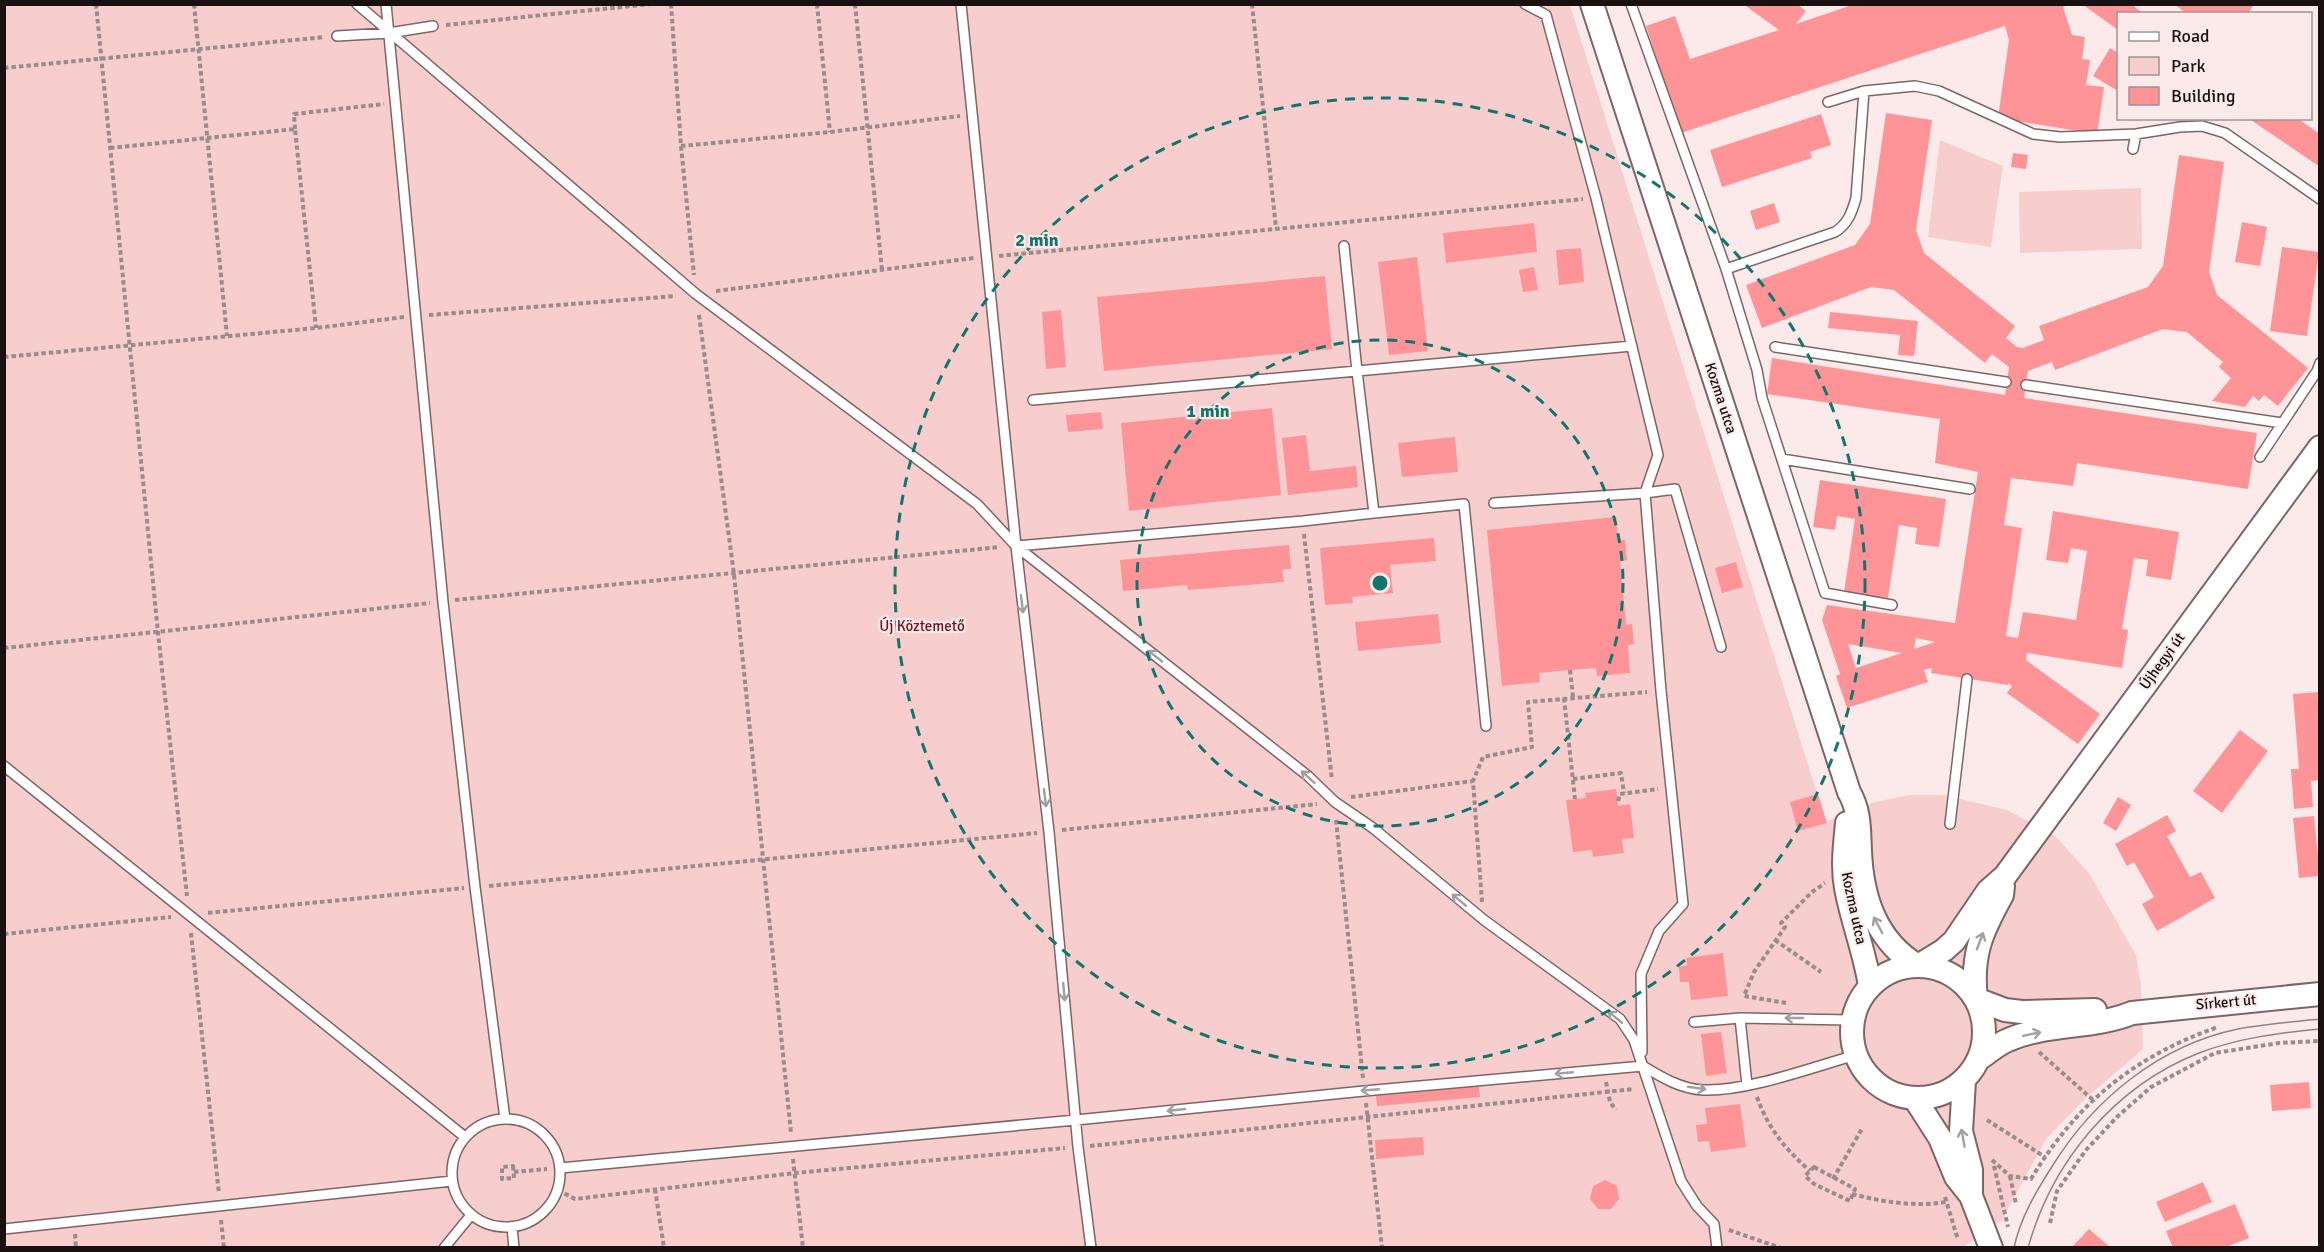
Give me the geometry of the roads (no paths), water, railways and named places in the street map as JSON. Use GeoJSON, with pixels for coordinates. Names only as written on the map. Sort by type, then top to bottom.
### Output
{"type":"FeatureCollection","features":[{"type":"Feature","properties":{"kind":"street","name":"Kozma utca"},"geometry":{"type":"LineString","coordinates":[[1592,4],[1850,792],[1857,805],[1861,874],[1872,914],[1887,940],[1896,950],[1918,966]]}},
{"type":"Feature","properties":{"kind":"street","name":"Újhegyi út"},"geometry":{"type":"LineString","coordinates":[[1918,966],[1944,950],[1954,940],[1988,891],[2005,876],[2319,447]]}},
{"type":"Feature","properties":{"kind":"street","name":"Kozma utca"},"geometry":{"type":"LineString","coordinates":[[1850,792],[1844,872],[1870,986]]}},
{"type":"Feature","properties":{"kind":"street","name":"Újhegyi út"},"geometry":{"type":"LineString","coordinates":[[1976,999],[1973,976],[1977,946],[2002,895],[2005,876]]}},
{"type":"Feature","properties":{"kind":"street","name":"Kozma utca"},"geometry":{"type":"LineString","coordinates":[[1918,966],[1947,970],[1967,987],[1983,1014],[1985,1031],[1980,1058],[1964,1081],[1935,1098],[1915,1099],[1898,1095],[1874,1082],[1864,1071],[1851,1036],[1852,1020],[1857,1006],[1870,986],[1885,975],[1901,968],[1918,966]]}},
{"type":"Feature","properties":{"kind":"street","name":"Sírkert út"},"geometry":{"type":"LineString","coordinates":[[1976,999],[2005,1010],[2022,1012],[2117,1009],[2132,1012],[2319,994]]}},
{"type":"Feature","properties":{"kind":"street","name":"Sírkert út"},"geometry":{"type":"LineString","coordinates":[[1980,1058],[2009,1039],[2116,1019],[2132,1012]]}},
{"type":"Feature","properties":{"kind":"street","name":"Kozma utca"},"geometry":{"type":"LineString","coordinates":[[1964,1081],[1960,1120],[1971,1170],[1971,1196]]}},
{"type":"Feature","properties":{"kind":"street","name":"Kozma utca"},"geometry":{"type":"LineString","coordinates":[[1915,1099],[1940,1138],[1956,1177],[1971,1196],[1991,1248]]}},
{"type":"Feature","properties":{"kind":"lane"},"geometry":{"type":"LineString","coordinates":[[357,4],[696,294],[977,504],[1016,546],[1308,776],[1335,802],[1374,828],[1484,920],[1620,1020],[1634,1040],[1681,1181],[1697,1206],[1714,1224],[1716,1248]]}},
{"type":"Feature","properties":{"kind":"lane"},"geometry":{"type":"LineString","coordinates":[[386,4],[443,602],[474,887],[505,1119]]}},
{"type":"Feature","properties":{"kind":"lane"},"geometry":{"type":"LineString","coordinates":[[961,4],[1091,1248]]}},
{"type":"Feature","properties":{"kind":"lane"},"geometry":{"type":"LineString","coordinates":[[1525,4],[1546,15]]}},
{"type":"Feature","properties":{"kind":"lane"},"geometry":{"type":"LineString","coordinates":[[1551,4],[1546,15],[1596,198],[1658,455],[1645,493],[1661,691],[1683,904],[1659,931],[1641,974],[1643,1066]]}},
{"type":"Feature","properties":{"kind":"lane"},"geometry":{"type":"LineString","coordinates":[[1631,4],[1726,269],[1757,370],[1762,398],[1825,593],[1892,605]]}},
{"type":"Feature","properties":{"kind":"lane"},"geometry":{"type":"LineString","coordinates":[[337,36],[389,33],[434,26]]}},
{"type":"Feature","properties":{"kind":"lane"},"geometry":{"type":"LineString","coordinates":[[1828,102],[1864,91],[1915,86],[1939,92],[2033,134],[2060,137],[2136,134],[2202,126],[2225,133],[2319,199]]}},
{"type":"Feature","properties":{"kind":"lane"},"geometry":{"type":"LineString","coordinates":[[1726,269],[1842,228],[1852,213],[1856,198],[1864,91]]}},
{"type":"Feature","properties":{"kind":"lane"},"geometry":{"type":"LineString","coordinates":[[2133,149],[2136,134]]}},
{"type":"Feature","properties":{"kind":"lane"},"geometry":{"type":"LineString","coordinates":[[1344,246],[1374,513]]}},
{"type":"Feature","properties":{"kind":"lane"},"geometry":{"type":"LineString","coordinates":[[1033,400],[1632,346]]}},
{"type":"Feature","properties":{"kind":"lane"},"geometry":{"type":"LineString","coordinates":[[1775,347],[2006,382]]}},
{"type":"Feature","properties":{"kind":"lane"},"geometry":{"type":"LineString","coordinates":[[2260,457],[2317,371],[2319,363]]}},
{"type":"Feature","properties":{"kind":"lane"},"geometry":{"type":"LineString","coordinates":[[2026,386],[2282,423]]}},
{"type":"Feature","properties":{"kind":"lane"},"geometry":{"type":"LineString","coordinates":[[1782,459],[1970,489]]}},
{"type":"Feature","properties":{"kind":"lane"},"geometry":{"type":"LineString","coordinates":[[1494,502],[1676,489],[1721,646]]}},
{"type":"Feature","properties":{"kind":"lane"},"geometry":{"type":"LineString","coordinates":[[1016,546],[1303,521],[1464,504],[1486,726]]}},
{"type":"Feature","properties":{"kind":"lane"},"geometry":{"type":"LineString","coordinates":[[1950,824],[1967,679]]}},
{"type":"Feature","properties":{"kind":"lane"},"geometry":{"type":"LineString","coordinates":[[4,766],[465,1137]]}},
{"type":"Feature","properties":{"kind":"lane"},"geometry":{"type":"LineString","coordinates":[[1740,1018],[1747,1085]]}},
{"type":"Feature","properties":{"kind":"lane"},"geometry":{"type":"LineString","coordinates":[[1694,1022],[1740,1018],[1852,1020]]}},
{"type":"Feature","properties":{"kind":"lane"},"geometry":{"type":"LineString","coordinates":[[560,1168],[1643,1066],[1669,1081],[1697,1089],[1747,1085],[1856,1054]]}},
{"type":"Feature","properties":{"kind":"lane"},"geometry":{"type":"LineString","coordinates":[[505,1119],[525,1123],[541,1132],[553,1147],[560,1168],[558,1190],[547,1208],[533,1221],[512,1227],[490,1226],[471,1215],[458,1199],[452,1181],[454,1158],[465,1137],[484,1124],[505,1119]]}},
{"type":"Feature","properties":{"kind":"lane"},"geometry":{"type":"LineString","coordinates":[[4,1229],[452,1181]]}},
{"type":"Feature","properties":{"kind":"lane"},"geometry":{"type":"LineString","coordinates":[[444,1248],[471,1215]]}},
{"type":"Feature","properties":{"kind":"lane"},"geometry":{"type":"LineString","coordinates":[[512,1227],[514,1248]]}},
{"type":"Feature","properties":{"kind":"tram line"},"geometry":{"type":"LineString","coordinates":[[2014,1248],[2020,1226],[2030,1205],[2070,1141],[2088,1118],[2132,1078],[2182,1048],[2209,1037],[2248,1027],[2320,1019]]}},
{"type":"Feature","properties":{"kind":"tram line"},"geometry":{"type":"LineString","coordinates":[[2028,1248],[2053,1185],[2071,1157],[2091,1130],[2114,1106],[2140,1085],[2169,1067],[2199,1053],[2229,1043],[2320,1029]]}},
{"type":"Feature","properties":{"kind":"park label","name":"Új Köztemető"},"geometry":{"type":"Point","coordinates":[922,626]}}]}
